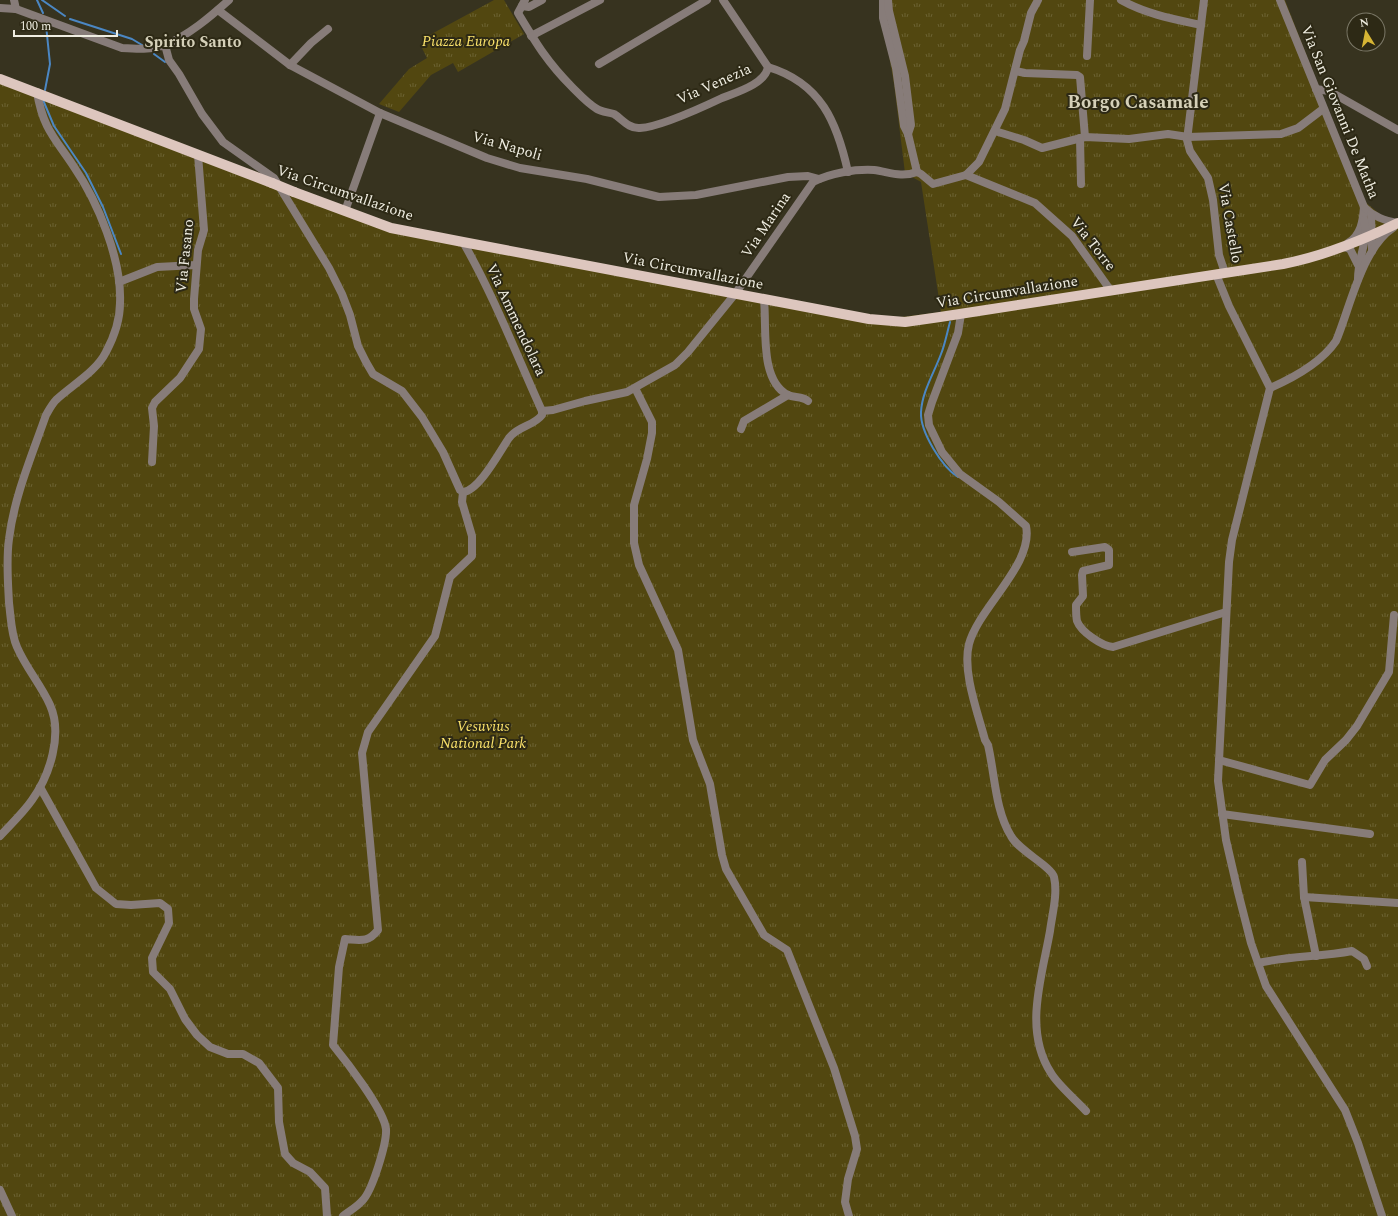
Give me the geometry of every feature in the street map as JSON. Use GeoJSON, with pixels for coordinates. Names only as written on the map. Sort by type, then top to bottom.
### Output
{"type":"FeatureCollection","features":[{"type":"Feature","properties":{"kind":"main road","name":"Via Circumvallazione"},"geometry":{"type":"LineString","coordinates":[[0,79],[391,228],[764,300],[887,321],[905,322],[940,318],[1298,261],[1369,238],[1398,224]]}},
{"type":"Feature","properties":{"kind":"street"},"geometry":{"type":"LineString","coordinates":[[14,0],[16,9]]}},
{"type":"Feature","properties":{"kind":"street"},"geometry":{"type":"LineString","coordinates":[[0,8],[16,9],[122,48],[140,50],[165,45],[202,23],[229,0]]}},
{"type":"Feature","properties":{"kind":"street"},"geometry":{"type":"LineString","coordinates":[[523,3],[529,7],[542,0]]}},
{"type":"Feature","properties":{"kind":"street"},"geometry":{"type":"LineString","coordinates":[[531,36],[600,0]]}},
{"type":"Feature","properties":{"kind":"street"},"geometry":{"type":"LineString","coordinates":[[599,64],[707,0]]}},
{"type":"Feature","properties":{"kind":"street","name":"Via Venezia"},"geometry":{"type":"LineString","coordinates":[[523,3],[518,14],[552,67],[584,99],[596,108],[614,114],[633,127],[640,128],[657,124],[734,93],[764,76],[768,67],[723,0]]}},
{"type":"Feature","properties":{"kind":"street"},"geometry":{"type":"LineString","coordinates":[[883,0],[883,18],[896,68],[904,126],[908,134],[916,172]]}},
{"type":"Feature","properties":{"kind":"street"},"geometry":{"type":"LineString","coordinates":[[888,0],[889,11],[905,76],[911,125],[908,134]]}},
{"type":"Feature","properties":{"kind":"street"},"geometry":{"type":"LineString","coordinates":[[819,179],[848,172],[874,170],[905,176],[916,172],[921,174],[933,184],[966,175],[978,162],[1005,109],[1031,13],[1038,0]]}},
{"type":"Feature","properties":{"kind":"street"},"geometry":{"type":"LineString","coordinates":[[1087,56],[1090,0]]}},
{"type":"Feature","properties":{"kind":"street"},"geometry":{"type":"LineString","coordinates":[[1121,0],[1135,8],[1163,17],[1201,25]]}},
{"type":"Feature","properties":{"kind":"street"},"geometry":{"type":"LineString","coordinates":[[1188,137],[1204,0]]}},
{"type":"Feature","properties":{"kind":"street","name":"Via San Giovanni De Matha"},"geometry":{"type":"LineString","coordinates":[[1280,0],[1367,216],[1356,237],[1341,248]]}},
{"type":"Feature","properties":{"kind":"street","name":"Via Napoli"},"geometry":{"type":"LineString","coordinates":[[218,10],[290,65],[380,113],[487,158],[520,168],[587,179],[659,197],[696,195],[788,177],[808,176],[819,179]]}},
{"type":"Feature","properties":{"kind":"street"},"geometry":{"type":"LineString","coordinates":[[290,65],[311,43],[328,29]]}},
{"type":"Feature","properties":{"kind":"street"},"geometry":{"type":"LineString","coordinates":[[165,45],[169,60],[179,74],[202,114],[223,142],[274,178],[329,268],[342,294],[350,315],[358,346],[373,374],[402,392],[422,417],[443,452],[460,490],[463,492],[462,502],[472,536],[472,556],[450,577],[435,636],[368,732],[362,753],[378,930],[372,938],[363,940],[345,939],[339,967],[333,1045],[346,1061],[381,1114],[386,1130],[381,1155],[372,1183],[363,1201],[343,1216]]}},
{"type":"Feature","properties":{"kind":"street"},"geometry":{"type":"LineString","coordinates":[[768,67],[785,72],[794,77],[824,107],[838,131],[848,172]]}},
{"type":"Feature","properties":{"kind":"street"},"geometry":{"type":"LineString","coordinates":[[1015,71],[1025,73],[1075,75],[1080,77],[1082,137],[1081,184]]}},
{"type":"Feature","properties":{"kind":"street"},"geometry":{"type":"LineString","coordinates":[[1316,89],[1329,91],[1398,130]]}},
{"type":"Feature","properties":{"kind":"street"},"geometry":{"type":"LineString","coordinates":[[0,836],[25,809],[40,787],[52,757],[55,728],[50,706],[17,648],[13,635],[8,583],[9,540],[14,514],[46,415],[56,401],[92,369],[105,354],[119,314],[118,282],[112,251],[97,207],[74,167],[58,146],[46,126],[40,112],[37,92]]}},
{"type":"Feature","properties":{"kind":"street"},"geometry":{"type":"LineString","coordinates":[[995,131],[1024,140],[1042,148],[1082,137],[1129,138],[1168,134],[1188,137],[1281,134],[1298,128],[1323,109]]}},
{"type":"Feature","properties":{"kind":"street"},"geometry":{"type":"LineString","coordinates":[[345,211],[380,113]]}},
{"type":"Feature","properties":{"kind":"street","name":"Via Castello"},"geometry":{"type":"LineString","coordinates":[[1188,137],[1187,140],[1190,151],[1208,178],[1213,200],[1221,274],[1229,306],[1270,388]]}},
{"type":"Feature","properties":{"kind":"street","name":"Via Fasano"},"geometry":{"type":"LineString","coordinates":[[152,462],[154,426],[152,408],[155,402],[180,378],[199,348],[201,329],[194,309],[196,266],[204,230],[198,155]]}},
{"type":"Feature","properties":{"kind":"street","name":"Via Torre"},"geometry":{"type":"LineString","coordinates":[[966,175],[1035,203],[1072,236],[1111,291]]}},
{"type":"Feature","properties":{"kind":"street","name":"Via Marina"},"geometry":{"type":"LineString","coordinates":[[635,388],[675,365],[688,352],[735,294],[807,189],[819,179]]}},
{"type":"Feature","properties":{"kind":"street"},"geometry":{"type":"LineString","coordinates":[[1372,251],[1367,233],[1367,216],[1398,224]]}},
{"type":"Feature","properties":{"kind":"street"},"geometry":{"type":"LineString","coordinates":[[1382,1216],[1358,1143],[1345,1110],[1266,986],[1243,912],[1222,814],[1218,781],[1226,612],[1232,540],[1270,388],[1306,368],[1330,350],[1338,335],[1372,251],[1388,231],[1398,224]]}},
{"type":"Feature","properties":{"kind":"street"},"geometry":{"type":"LineString","coordinates":[[1358,283],[1358,265],[1369,238]]}},
{"type":"Feature","properties":{"kind":"street","name":"Via Ammendolara"},"geometry":{"type":"LineString","coordinates":[[462,242],[478,271],[542,411]]}},
{"type":"Feature","properties":{"kind":"street"},"geometry":{"type":"LineString","coordinates":[[1341,248],[1350,249],[1358,265]]}},
{"type":"Feature","properties":{"kind":"street"},"geometry":{"type":"LineString","coordinates":[[118,282],[157,267],[196,266]]}},
{"type":"Feature","properties":{"kind":"street"},"geometry":{"type":"LineString","coordinates":[[764,300],[767,359],[770,374],[775,382],[788,395]]}},
{"type":"Feature","properties":{"kind":"street"},"geometry":{"type":"LineString","coordinates":[[957,315],[958,333],[932,402],[928,415],[929,425],[942,452],[960,474],[999,502],[1026,526],[1023,555],[990,604],[977,627],[970,644],[967,659],[969,673],[985,740],[988,745],[996,790],[1005,823],[1011,837],[1031,857],[1051,870],[1054,878],[1055,887],[1053,910],[1037,999],[1037,1043],[1042,1057],[1052,1074],[1086,1111]]}},
{"type":"Feature","properties":{"kind":"street"},"geometry":{"type":"LineString","coordinates":[[463,492],[468,492],[476,485],[495,462],[516,430],[538,419],[542,416],[542,411],[554,410],[585,401],[611,396],[635,388],[652,422],[652,433],[648,453],[634,505],[634,543],[639,565],[678,650],[693,740],[710,784],[722,855],[726,869],[741,892],[764,935],[787,950],[834,1068],[855,1136],[857,1149],[848,1179],[845,1202],[849,1216]]}},
{"type":"Feature","properties":{"kind":"street"},"geometry":{"type":"LineString","coordinates":[[741,429],[744,421],[788,395],[796,396],[808,401]]}},
{"type":"Feature","properties":{"kind":"street"},"geometry":{"type":"LineString","coordinates":[[1072,552],[1105,547],[1109,550],[1109,565],[1083,571],[1083,596],[1076,605],[1078,623],[1091,636],[1104,645],[1113,647],[1226,612]]}},
{"type":"Feature","properties":{"kind":"street"},"geometry":{"type":"LineString","coordinates":[[1219,760],[1310,785],[1325,760],[1346,740],[1357,726],[1388,672],[1394,615]]}},
{"type":"Feature","properties":{"kind":"street"},"geometry":{"type":"LineString","coordinates":[[40,787],[96,888],[116,904],[131,906],[160,903],[168,909],[169,923],[152,958],[153,972],[170,989],[185,1019],[197,1035],[210,1047],[228,1054],[243,1054],[259,1063],[278,1088],[279,1122],[285,1154],[293,1163],[310,1172],[325,1188],[327,1216]]}},
{"type":"Feature","properties":{"kind":"street"},"geometry":{"type":"LineString","coordinates":[[1222,814],[1370,834]]}},
{"type":"Feature","properties":{"kind":"street"},"geometry":{"type":"LineString","coordinates":[[1302,862],[1304,897],[1316,956]]}},
{"type":"Feature","properties":{"kind":"street"},"geometry":{"type":"LineString","coordinates":[[1304,897],[1398,903]]}},
{"type":"Feature","properties":{"kind":"street"},"geometry":{"type":"LineString","coordinates":[[1258,963],[1280,958],[1324,956],[1352,951],[1364,959],[1367,966]]}},
{"type":"Feature","properties":{"kind":"street"},"geometry":{"type":"LineString","coordinates":[[0,1190],[12,1216]]}},
{"type":"Feature","properties":{"kind":"green space","name":"Piazza Europa"},"geometry":{"type":"Polygon","coordinates":[[[494,0],[504,0],[524,34],[458,72],[453,63],[431,75],[399,112],[379,104],[409,69],[427,58],[422,48],[428,44],[426,37],[494,0]]]}},
{"type":"Feature","properties":{"kind":"green space","name":"Vesuvius National Park"},"geometry":{"type":"Polygon","coordinates":[[[881,0],[1285,0],[1363,200],[1382,216],[1398,220],[1398,1216],[0,1216],[0,82],[399,228],[762,298],[893,318],[941,312],[921,182],[905,173],[894,84],[881,10],[881,0]]]}},
{"type":"Feature","properties":{"kind":"waterway"},"geometry":{"type":"LineString","coordinates":[[37,0],[43,13]]}},
{"type":"Feature","properties":{"kind":"waterway"},"geometry":{"type":"LineString","coordinates":[[42,0],[65,16]]}},
{"type":"Feature","properties":{"kind":"waterway"},"geometry":{"type":"LineString","coordinates":[[70,19],[132,39],[142,45]]}},
{"type":"Feature","properties":{"kind":"waterway"},"geometry":{"type":"LineString","coordinates":[[45,90],[50,64],[46,25]]}},
{"type":"Feature","properties":{"kind":"waterway"},"geometry":{"type":"LineString","coordinates":[[154,54],[165,62]]}},
{"type":"Feature","properties":{"kind":"waterway"},"geometry":{"type":"LineString","coordinates":[[43,100],[54,126],[86,173],[103,207],[121,254]]}},
{"type":"Feature","properties":{"kind":"waterway"},"geometry":{"type":"LineString","coordinates":[[950,322],[942,350],[924,397],[921,412],[924,429],[933,448],[945,465],[958,477]]}},
{"type":"Feature","properties":{"kind":"district","name":"Spirito Santo"},"geometry":{"type":"Point","coordinates":[193,42]}},
{"type":"Feature","properties":{"kind":"district","name":"Borgo Casamale"},"geometry":{"type":"Point","coordinates":[1138,102]}}]}
